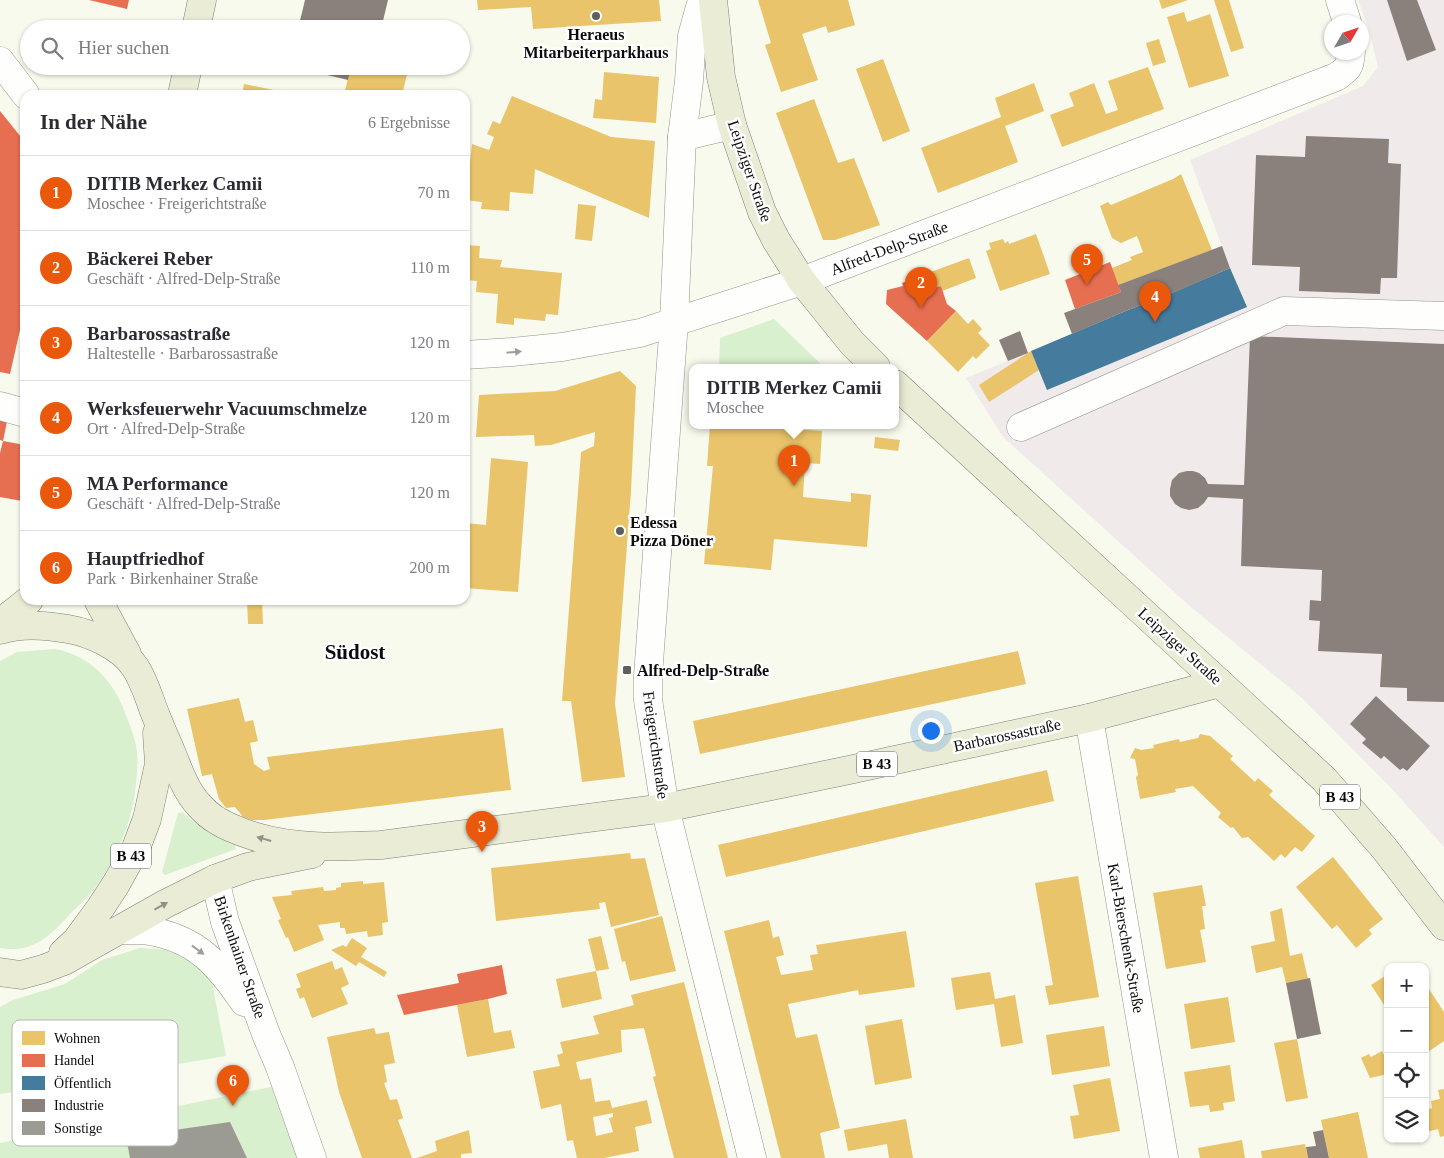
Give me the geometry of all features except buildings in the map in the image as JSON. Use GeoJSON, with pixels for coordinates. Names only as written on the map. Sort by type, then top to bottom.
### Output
{"type":"FeatureCollection","features":[{"type":"Feature","properties":{"kind":"main road"},"geometry":{"type":"LineString","coordinates":[[198,20],[202,0]]}},
{"type":"Feature","properties":{"kind":"main road","name":"Leipziger Straße"},"geometry":{"type":"LineString","coordinates":[[713,0],[721,77],[732,125],[762,212],[776,240],[802,281],[852,343],[873,364]]}},
{"type":"Feature","properties":{"kind":"main road"},"geometry":{"type":"LineString","coordinates":[[183,90],[186,75]]}},
{"type":"Feature","properties":{"kind":"main road","name":"Leipziger Straße"},"geometry":{"type":"LineString","coordinates":[[899,388],[1324,779],[1384,848],[1444,926]]}},
{"type":"Feature","properties":{"kind":"main road"},"geometry":{"type":"LineString","coordinates":[[0,623],[23,605]]}},
{"type":"Feature","properties":{"kind":"main road"},"geometry":{"type":"LineString","coordinates":[[101,605],[134,666]]}},
{"type":"Feature","properties":{"kind":"main road","name":"B 43"},"geometry":{"type":"LineString","coordinates":[[0,630],[6,627],[28,626],[56,627],[78,631],[96,637],[108,644],[134,666],[146,688],[181,776],[198,805],[219,822],[230,828],[271,841],[301,846],[347,846]]}},
{"type":"Feature","properties":{"kind":"main road","name":"Barbarossastraße"},"geometry":{"type":"LineString","coordinates":[[347,846],[389,844],[665,808],[1089,718],[1220,683]]}},
{"type":"Feature","properties":{"kind":"main road","name":"B 43"},"geometry":{"type":"LineString","coordinates":[[16,974],[76,941],[102,907],[136,848],[147,819],[159,764],[156,716]]}},
{"type":"Feature","properties":{"kind":"main road","name":"B 43"},"geometry":{"type":"LineString","coordinates":[[16,974],[64,961],[191,890],[215,879],[248,867],[347,846]]}},
{"type":"Feature","properties":{"kind":"street"},"geometry":{"type":"LineString","coordinates":[[674,322],[682,138],[692,36],[702,0]]}},
{"type":"Feature","properties":{"kind":"street"},"geometry":{"type":"LineString","coordinates":[[1340,0],[1345,15]]}},
{"type":"Feature","properties":{"kind":"street","name":"Alfred-Delp-Straße"},"geometry":{"type":"LineString","coordinates":[[470,355],[562,347],[640,333],[802,281],[1336,78],[1347,70],[1350,60]]}},
{"type":"Feature","properties":{"kind":"street"},"geometry":{"type":"LineString","coordinates":[[0,61],[22,90]]}},
{"type":"Feature","properties":{"kind":"street"},"geometry":{"type":"LineString","coordinates":[[682,138],[732,125]]}},
{"type":"Feature","properties":{"kind":"street"},"geometry":{"type":"LineString","coordinates":[[1021,427],[1284,310],[1444,316]]}},
{"type":"Feature","properties":{"kind":"street","name":"Freigerichtstraße"},"geometry":{"type":"LineString","coordinates":[[674,322],[648,676],[648,700],[665,808],[752,1158]]}},
{"type":"Feature","properties":{"kind":"street"},"geometry":{"type":"LineString","coordinates":[[0,406],[20,412]]}},
{"type":"Feature","properties":{"kind":"street","name":"Karl-Bierschenk-Straße"},"geometry":{"type":"LineString","coordinates":[[1089,718],[1164,1158]]}},
{"type":"Feature","properties":{"kind":"street","name":"Birkenhainer Straße"},"geometry":{"type":"LineString","coordinates":[[215,879],[225,922],[312,1158]]}},
{"type":"Feature","properties":{"kind":"street","name":"Birkenhainer Straße"},"geometry":{"type":"LineString","coordinates":[[119,930],[149,931],[176,938],[196,947],[217,966],[234,986],[266,1034]]}},
{"type":"Feature","properties":{"kind":"shaded area"},"geometry":{"type":"Polygon","coordinates":[[[1358,0],[1444,0],[1444,847],[1390,787],[1302,698],[1192,608],[1003,437],[966,378],[1230,268],[1190,160],[1363,86],[1378,67],[1369,30],[1369,15],[1364,15],[1358,0]]]}},
{"type":"Feature","properties":{"kind":"green space"},"geometry":{"type":"Polygon","coordinates":[[[774,319],[821,364],[719,364],[720,338],[774,319]]]}},
{"type":"Feature","properties":{"kind":"green space"},"geometry":{"type":"Polygon","coordinates":[[[55,649],[77,656],[96,668],[117,695],[129,722],[136,747],[137,768],[134,797],[123,838],[103,876],[89,895],[56,929],[40,941],[22,948],[0,948],[0,661],[17,652],[55,649]]]}},
{"type":"Feature","properties":{"kind":"green space"},"geometry":{"type":"Polygon","coordinates":[[[182,812],[205,829],[217,835],[233,839],[236,849],[165,875],[162,872],[178,813],[182,812]]]}},
{"type":"Feature","properties":{"kind":"green space"},"geometry":{"type":"Polygon","coordinates":[[[140,948],[176,950],[211,977],[226,1056],[178,1064],[178,1020],[12,1020],[12,1092],[0,1094],[0,1007],[13,1000],[65,984],[102,960],[140,948]]]}},
{"type":"Feature","properties":{"kind":"green space"},"geometry":{"type":"Polygon","coordinates":[[[280,1085],[304,1158],[0,1158],[0,1143],[12,1141],[12,1146],[178,1146],[178,1106],[280,1085]]]}},
{"type":"Feature","properties":{"kind":"place","name":"Heraeus Mitarbeiterparkhaus"},"geometry":{"type":"Point","coordinates":[596,16]}},
{"type":"Feature","properties":{"kind":"place","name":"MA Performance"},"geometry":{"type":"Point","coordinates":[1087,285]}},
{"type":"Feature","properties":{"kind":"place","name":"Bäckerei Reber"},"geometry":{"type":"Point","coordinates":[921,308]}},
{"type":"Feature","properties":{"kind":"place","name":"Werksfeuerwehr Vacuumschmelze"},"geometry":{"type":"Point","coordinates":[1155,322]}},
{"type":"Feature","properties":{"kind":"place","name":"DITIB Merkez Camii"},"geometry":{"type":"Point","coordinates":[794,486]}},
{"type":"Feature","properties":{"kind":"place","name":"Edessa Pizza Döner"},"geometry":{"type":"Point","coordinates":[620,531]}},
{"type":"Feature","properties":{"kind":"place","name":"Alfred-Delp-Straße"},"geometry":{"type":"Point","coordinates":[627,670]}},
{"type":"Feature","properties":{"kind":"place","name":"Barbarossastraße"},"geometry":{"type":"Point","coordinates":[482,852]}},
{"type":"Feature","properties":{"kind":"place","name":"Hauptfriedhof"},"geometry":{"type":"Point","coordinates":[233,1106]}},
{"type":"Feature","properties":{"kind":"district","name":"Südost"},"geometry":{"type":"Point","coordinates":[355,652]}}]}
